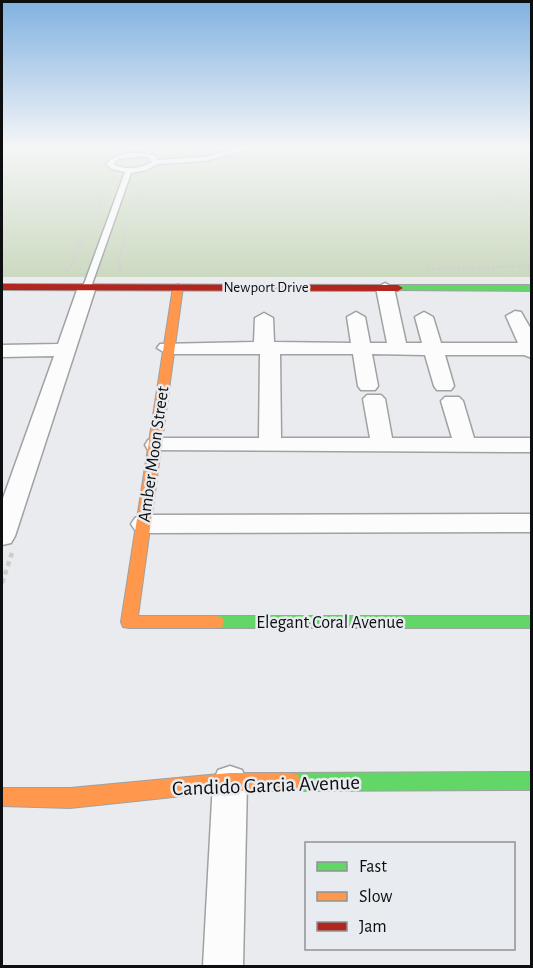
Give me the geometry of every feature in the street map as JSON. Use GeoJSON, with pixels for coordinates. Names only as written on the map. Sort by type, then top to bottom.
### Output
{"type":"FeatureCollection","features":[{"type":"Feature","properties":{"kind":"street","name":"Newport Drive"},"geometry":{"type":"LineString","coordinates":[[2,287],[531,288]]}},
{"type":"Feature","properties":{"kind":"street"},"geometry":{"type":"LineString","coordinates":[[7,543],[13,471],[95,287]]}},
{"type":"Feature","properties":{"kind":"street","name":"Amber Moon Street"},"geometry":{"type":"LineString","coordinates":[[129,622],[156,445],[167,348],[178,287]]}},
{"type":"Feature","properties":{"kind":"street"},"geometry":{"type":"LineString","coordinates":[[385,288],[398,349]]}},
{"type":"Feature","properties":{"kind":"street"},"geometry":{"type":"LineString","coordinates":[[167,348],[531,350],[515,316]]}},
{"type":"Feature","properties":{"kind":"street"},"geometry":{"type":"LineString","coordinates":[[356,317],[382,445]]}},
{"type":"Feature","properties":{"kind":"street"},"geometry":{"type":"LineString","coordinates":[[424,317],[465,445]]}},
{"type":"Feature","properties":{"kind":"street"},"geometry":{"type":"LineString","coordinates":[[264,318],[264,343],[270,349],[270,444]]}},
{"type":"Feature","properties":{"kind":"street"},"geometry":{"type":"LineString","coordinates":[[2,351],[65,350]]}},
{"type":"Feature","properties":{"kind":"street"},"geometry":{"type":"LineString","coordinates":[[156,445],[531,445]]}},
{"type":"Feature","properties":{"kind":"street"},"geometry":{"type":"LineString","coordinates":[[144,524],[531,523]]}},
{"type":"Feature","properties":{"kind":"street","name":"Elegant Coral Avenue"},"geometry":{"type":"LineString","coordinates":[[129,622],[531,622]]}},
{"type":"Feature","properties":{"kind":"street","name":"Candido Garcia Avenue"},"geometry":{"type":"LineString","coordinates":[[2,797],[70,798],[230,782],[531,781]]}},
{"type":"Feature","properties":{"kind":"street"},"geometry":{"type":"LineString","coordinates":[[223,966],[230,782]]}},
{"type":"Feature","properties":{"kind":"lane"},"geometry":{"type":"LineString","coordinates":[[95,287],[123,192]]}},
{"type":"Feature","properties":{"kind":"path"},"geometry":{"type":"LineString","coordinates":[[68,275],[62,272],[73,264],[80,242],[98,214],[101,192]]}},
{"type":"Feature","properties":{"kind":"path"},"geometry":{"type":"LineString","coordinates":[[95,287],[107,277],[122,271],[117,262],[124,242],[126,219],[142,192]]}},
{"type":"Feature","properties":{"kind":"path"},"geometry":{"type":"LineString","coordinates":[[498,192],[514,204],[531,210]]}},
{"type":"Feature","properties":{"kind":"path"},"geometry":{"type":"LineString","coordinates":[[2,584],[7,543]]}},
{"type":"Feature","properties":{"kind":"green space"},"geometry":{"type":"Polygon","coordinates":[[[2,192],[531,192],[531,277],[2,277],[2,192]]]}},
{"type":"Feature","properties":{"kind":"traffic: fast"},"geometry":{"type":"LineString","coordinates":[[398,288],[532,288]]}},
{"type":"Feature","properties":{"kind":"traffic: fast"},"geometry":{"type":"LineString","coordinates":[[216,622],[532,622]]}},
{"type":"Feature","properties":{"kind":"traffic: fast"},"geometry":{"type":"LineString","coordinates":[[291,782],[532,781]]}},
{"type":"Feature","properties":{"kind":"traffic: slow"},"geometry":{"type":"LineString","coordinates":[[178,287],[129,622],[216,622]]}},
{"type":"Feature","properties":{"kind":"traffic: slow"},"geometry":{"type":"LineString","coordinates":[[2,797],[70,798],[230,782],[291,782]]}},
{"type":"Feature","properties":{"kind":"traffic: jam"},"geometry":{"type":"LineString","coordinates":[[2,287],[398,288]]}}]}
